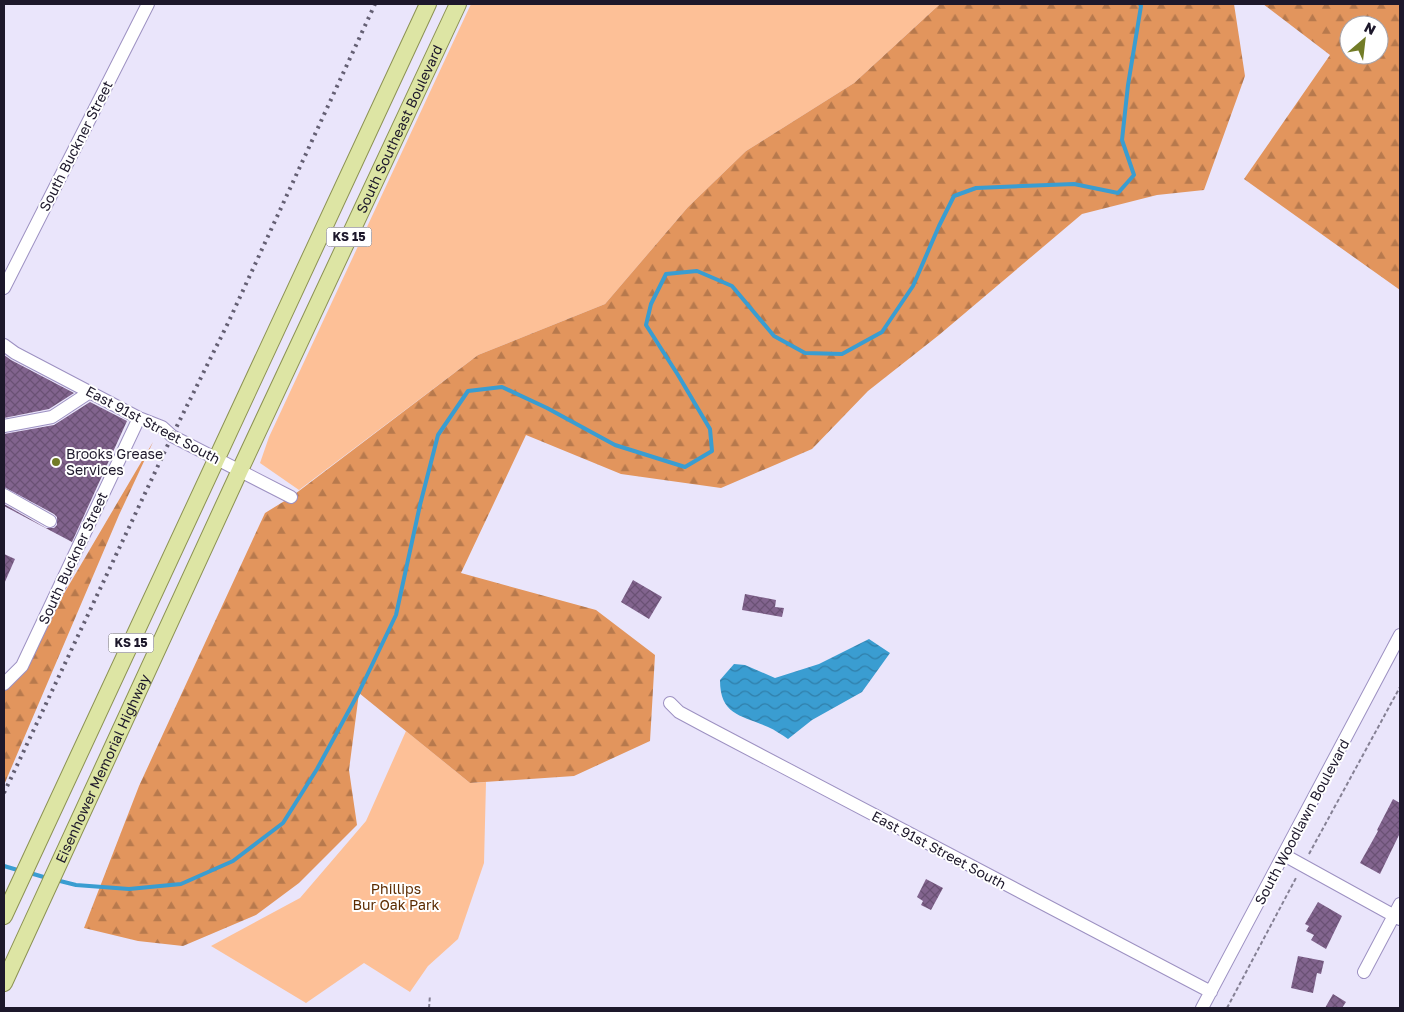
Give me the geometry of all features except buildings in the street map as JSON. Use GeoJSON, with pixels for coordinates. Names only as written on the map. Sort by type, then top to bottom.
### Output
{"type":"FeatureCollection","features":[{"type":"Feature","properties":{"kind":"main road","name":"South Southeast Boulevard"},"geometry":{"type":"LineString","coordinates":[[216,458],[428,4]]}},
{"type":"Feature","properties":{"kind":"main road","name":"South Southeast Boulevard"},"geometry":{"type":"LineString","coordinates":[[240,470],[458,4]]}},
{"type":"Feature","properties":{"kind":"main road","name":"Eisenhower Memorial Highway"},"geometry":{"type":"LineString","coordinates":[[7,910],[216,458]]}},
{"type":"Feature","properties":{"kind":"main road","name":"Eisenhower Memorial Highway"},"geometry":{"type":"LineString","coordinates":[[4,983],[240,470]]}},
{"type":"Feature","properties":{"kind":"street","name":"South Buckner Street"},"geometry":{"type":"LineString","coordinates":[[4,288],[148,4]]}},
{"type":"Feature","properties":{"kind":"street","name":"East 91st Street South"},"geometry":{"type":"LineString","coordinates":[[4,345],[15,353],[139,418],[162,427],[172,436],[290,497]]}},
{"type":"Feature","properties":{"kind":"street"},"geometry":{"type":"LineString","coordinates":[[4,426],[52,417],[90,392]]}},
{"type":"Feature","properties":{"kind":"street","name":"South Buckner Street"},"geometry":{"type":"LineString","coordinates":[[4,684],[22,666],[139,418]]}},
{"type":"Feature","properties":{"kind":"street"},"geometry":{"type":"LineString","coordinates":[[4,495],[50,521]]}},
{"type":"Feature","properties":{"kind":"street","name":"South Woodlawn Boulevard"},"geometry":{"type":"LineString","coordinates":[[1202,1008],[1400,635]]}},
{"type":"Feature","properties":{"kind":"street","name":"East 91st Street South"},"geometry":{"type":"LineString","coordinates":[[670,703],[680,712],[707,728],[1211,992]]}},
{"type":"Feature","properties":{"kind":"street"},"geometry":{"type":"LineString","coordinates":[[1284,855],[1398,913],[1364,972]]}},
{"type":"Feature","properties":{"kind":"path"},"geometry":{"type":"LineString","coordinates":[[1227,1008],[1400,687]]}},
{"type":"Feature","properties":{"kind":"path"},"geometry":{"type":"LineString","coordinates":[[429,1008],[430,995]]}},
{"type":"Feature","properties":{"kind":"green space"},"geometry":{"type":"Polygon","coordinates":[[[471,4],[940,4],[854,83],[746,151],[688,207],[605,304],[478,355],[299,490],[260,463],[269,437],[471,4]]]}},
{"type":"Feature","properties":{"kind":"green space"},"geometry":{"type":"Polygon","coordinates":[[[940,4],[1234,4],[1245,76],[1204,190],[1157,195],[1082,214],[939,335],[868,391],[812,449],[721,488],[621,474],[526,435],[461,573],[596,610],[655,655],[650,741],[574,776],[470,783],[359,693],[349,770],[357,825],[299,883],[256,915],[183,946],[138,941],[84,928],[139,786],[265,513],[291,497],[478,355],[605,304],[688,207],[746,151],[854,83],[940,4]]]}},
{"type":"Feature","properties":{"kind":"green space"},"geometry":{"type":"Polygon","coordinates":[[[1263,4],[1400,4],[1400,290],[1244,179],[1330,55],[1263,4]]]}},
{"type":"Feature","properties":{"kind":"green space"},"geometry":{"type":"Polygon","coordinates":[[[153,442],[119,515],[4,785],[4,681],[19,670],[153,442]]]}},
{"type":"Feature","properties":{"kind":"green space","name":"Phillips Bur Oak Park"},"geometry":{"type":"Polygon","coordinates":[[[406,731],[470,783],[486,782],[484,863],[458,939],[428,966],[410,992],[364,963],[306,1003],[211,946],[300,898],[366,821],[406,731]]]}},
{"type":"Feature","properties":{"kind":"water"},"geometry":{"type":"Polygon","coordinates":[[[869,639],[890,653],[862,692],[812,720],[788,739],[771,728],[734,712],[728,708],[724,701],[720,680],[734,664],[745,665],[775,678],[819,664],[869,639]]]}},
{"type":"Feature","properties":{"kind":"waterway"},"geometry":{"type":"LineString","coordinates":[[56,880],[76,885],[129,889],[181,884],[233,861],[283,823],[317,769],[359,692],[396,615],[420,505],[438,435],[468,391],[502,387],[547,408],[615,445],[685,467],[712,451],[710,429],[646,325],[651,304],[666,274],[697,271],[732,286],[774,336],[805,353],[842,354],[882,332],[913,286],[954,196],[976,188],[1074,184],[1118,193],[1134,175],[1122,140],[1140,4]]}},
{"type":"Feature","properties":{"kind":"waterway"},"geometry":{"type":"LineString","coordinates":[[4,866],[21,871]]}},
{"type":"Feature","properties":{"kind":"waterway"},"geometry":{"type":"LineString","coordinates":[[30,873],[47,878]]}},
{"type":"Feature","properties":{"kind":"railway"},"geometry":{"type":"LineString","coordinates":[[4,793],[172,436],[228,323],[375,4]]}},
{"type":"Feature","properties":{"kind":"place","name":"Brooks Grease Services"},"geometry":{"type":"Point","coordinates":[56,462]}}]}
